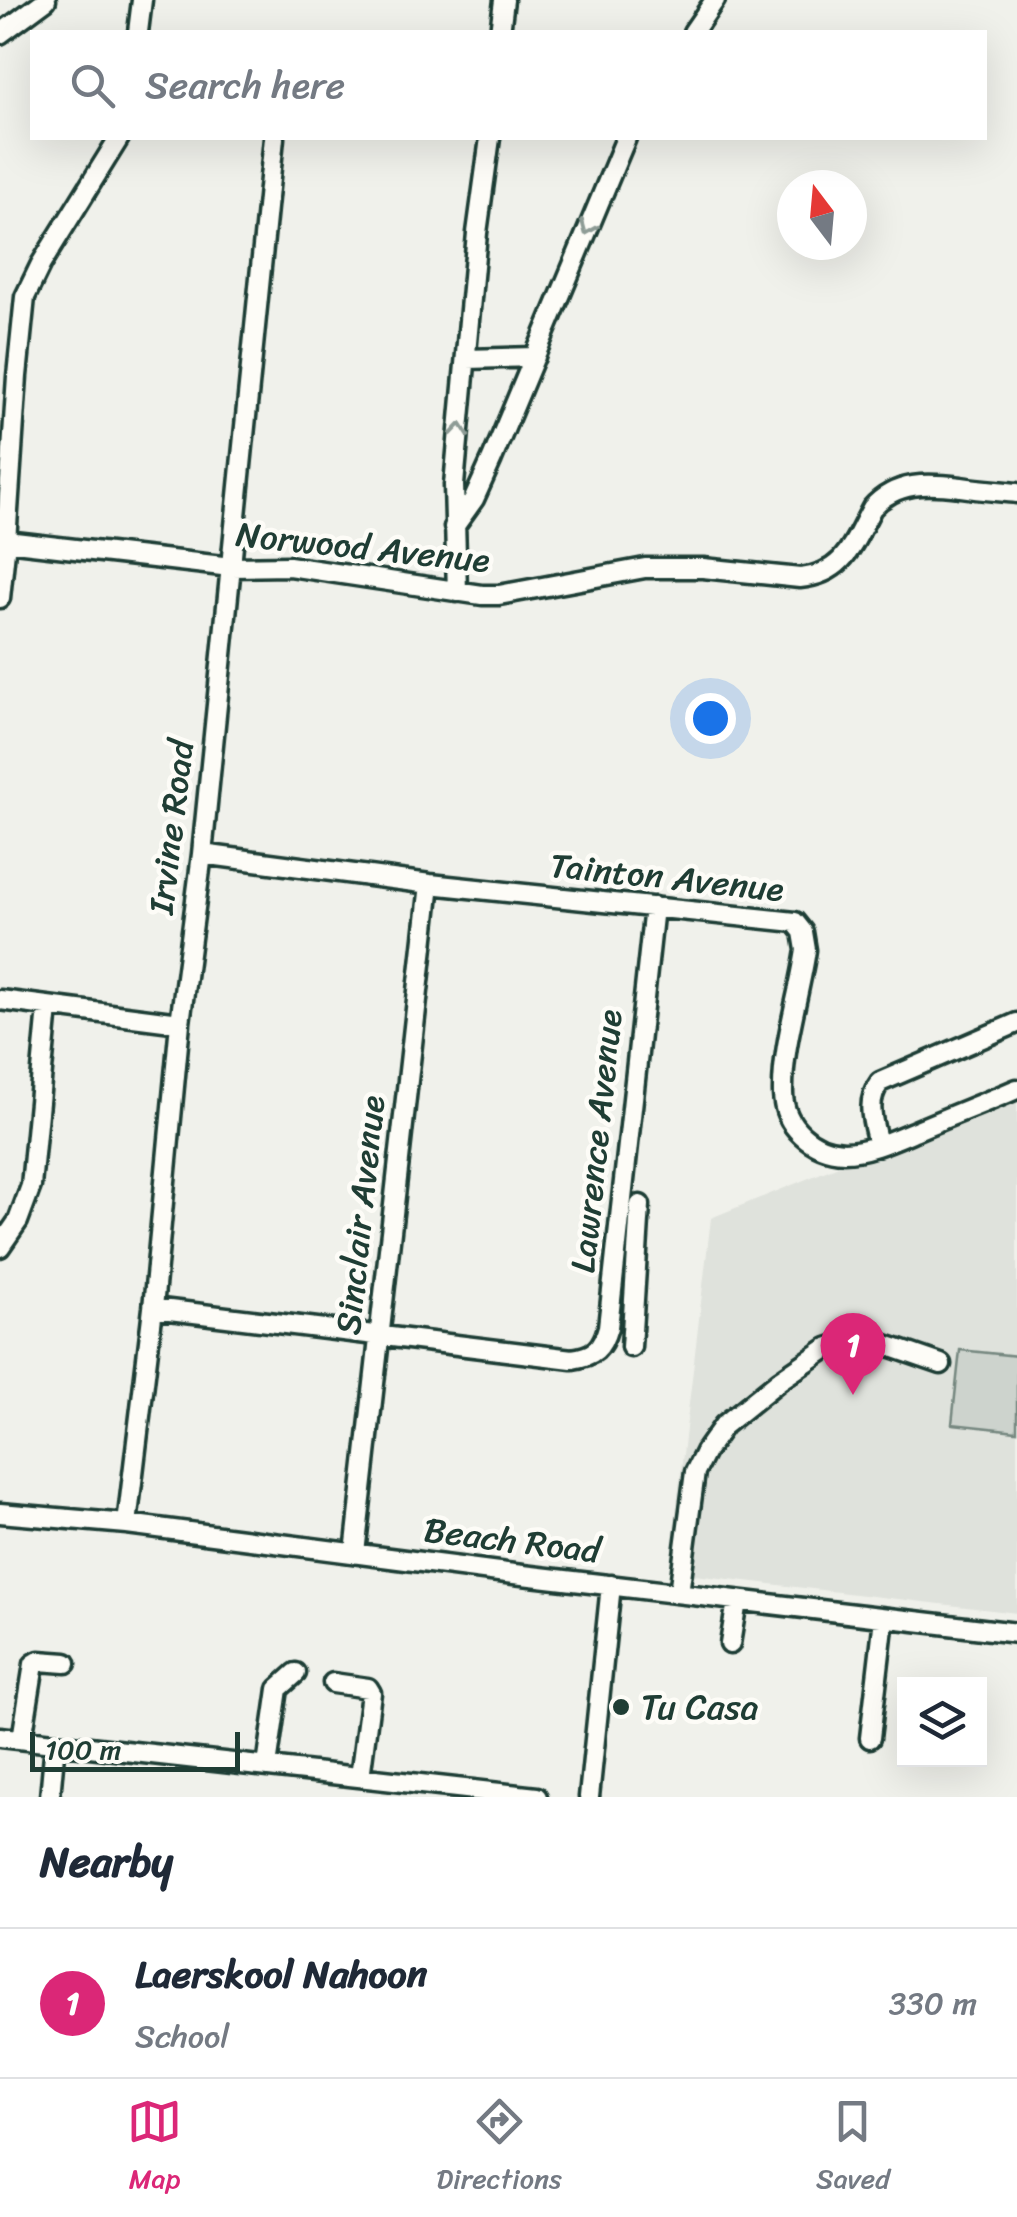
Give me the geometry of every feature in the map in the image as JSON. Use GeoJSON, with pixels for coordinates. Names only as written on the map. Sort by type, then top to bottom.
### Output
{"type":"FeatureCollection","features":[{"type":"Feature","properties":{"kind":"street"},"geometry":{"type":"LineString","coordinates":[[0,34],[46,0]]}},
{"type":"Feature","properties":{"kind":"street"},"geometry":{"type":"LineString","coordinates":[[138,30],[142,0]]}},
{"type":"Feature","properties":{"kind":"street"},"geometry":{"type":"LineString","coordinates":[[500,30],[504,0]]}},
{"type":"Feature","properties":{"kind":"street"},"geometry":{"type":"LineString","coordinates":[[694,30],[715,0]]}},
{"type":"Feature","properties":{"kind":"street"},"geometry":{"type":"LineString","coordinates":[[0,598],[26,297],[118,140]]}},
{"type":"Feature","properties":{"kind":"street","name":"Irvine Road"},"geometry":{"type":"LineString","coordinates":[[128,1524],[180,1023],[202,854],[274,140]]}},
{"type":"Feature","properties":{"kind":"street"},"geometry":{"type":"LineString","coordinates":[[457,592],[454,485],[477,233],[490,140]]}},
{"type":"Feature","properties":{"kind":"street"},"geometry":{"type":"LineString","coordinates":[[454,527],[474,499],[625,140]]}},
{"type":"Feature","properties":{"kind":"street"},"geometry":{"type":"LineString","coordinates":[[467,359],[534,356]]}},
{"type":"Feature","properties":{"kind":"street","name":"Norwood Avenue"},"geometry":{"type":"LineString","coordinates":[[6,541],[231,567],[288,566],[499,595],[645,568],[684,567],[800,578],[823,574],[845,556],[879,500],[900,488],[941,484],[1017,492]]}},
{"type":"Feature","properties":{"kind":"street","name":"Tainton Avenue"},"geometry":{"type":"LineString","coordinates":[[202,854],[430,884],[787,920],[798,925],[806,950],[784,1080],[784,1104],[798,1132],[826,1148],[844,1152],[878,1144],[1017,1090]]}},
{"type":"Feature","properties":{"kind":"street","name":"Sinclair Avenue"},"geometry":{"type":"LineString","coordinates":[[355,1553],[430,884]]}},
{"type":"Feature","properties":{"kind":"street","name":"Lawrence Avenue"},"geometry":{"type":"LineString","coordinates":[[380,1334],[572,1359],[600,1349],[608,1327],[654,907]]}},
{"type":"Feature","properties":{"kind":"street"},"geometry":{"type":"LineString","coordinates":[[0,1000],[180,1023]]}},
{"type":"Feature","properties":{"kind":"street"},"geometry":{"type":"LineString","coordinates":[[0,1246],[18,1221],[31,1186],[48,1008]]}},
{"type":"Feature","properties":{"kind":"street"},"geometry":{"type":"LineString","coordinates":[[878,1144],[870,1106],[880,1082],[1017,1023]]}},
{"type":"Feature","properties":{"kind":"street"},"geometry":{"type":"LineString","coordinates":[[631,1347],[640,1205]]}},
{"type":"Feature","properties":{"kind":"street"},"geometry":{"type":"LineString","coordinates":[[612,1294],[635,1296]]}},
{"type":"Feature","properties":{"kind":"street"},"geometry":{"type":"LineString","coordinates":[[153,1308],[380,1334]]}},
{"type":"Feature","properties":{"kind":"street"},"geometry":{"type":"LineString","coordinates":[[679,1593],[695,1472],[724,1425],[780,1380],[839,1344],[862,1340],[880,1343],[941,1364]]}},
{"type":"Feature","properties":{"kind":"street","name":"Beach Road"},"geometry":{"type":"LineString","coordinates":[[0,1513],[128,1524],[1017,1633]]}},
{"type":"Feature","properties":{"kind":"street"},"geometry":{"type":"LineString","coordinates":[[590,1797],[611,1585]]}},
{"type":"Feature","properties":{"kind":"street"},"geometry":{"type":"LineString","coordinates":[[730,1644],[737,1600]]}},
{"type":"Feature","properties":{"kind":"street"},"geometry":{"type":"LineString","coordinates":[[870,1738],[884,1618]]}},
{"type":"Feature","properties":{"kind":"street"},"geometry":{"type":"LineString","coordinates":[[22,1739],[34,1664],[66,1663]]}},
{"type":"Feature","properties":{"kind":"street"},"geometry":{"type":"LineString","coordinates":[[268,1766],[278,1690],[296,1673]]}},
{"type":"Feature","properties":{"kind":"street"},"geometry":{"type":"LineString","coordinates":[[333,1683],[368,1688],[371,1692],[360,1777]]}},
{"type":"Feature","properties":{"kind":"street"},"geometry":{"type":"LineString","coordinates":[[0,1737],[538,1797]]}},
{"type":"Feature","properties":{"kind":"street"},"geometry":{"type":"LineString","coordinates":[[50,1797],[55,1742]]}},
{"type":"Feature","properties":{"kind":"shaded area"},"geometry":{"type":"Polygon","coordinates":[[[1017,1093],[1017,1613],[669,1572],[711,1218],[1017,1093]]]}},
{"type":"Feature","properties":{"kind":"shaded area"},"geometry":{"type":"Polygon","coordinates":[[[960,1350],[1017,1356],[1017,1431],[952,1424],[960,1350]]]}},
{"type":"Feature","properties":{"kind":"place","name":"Laerskool Nahoon"},"geometry":{"type":"Point","coordinates":[853,1395]}},
{"type":"Feature","properties":{"kind":"place","name":"Tu Casa"},"geometry":{"type":"Point","coordinates":[621,1707]}}]}
